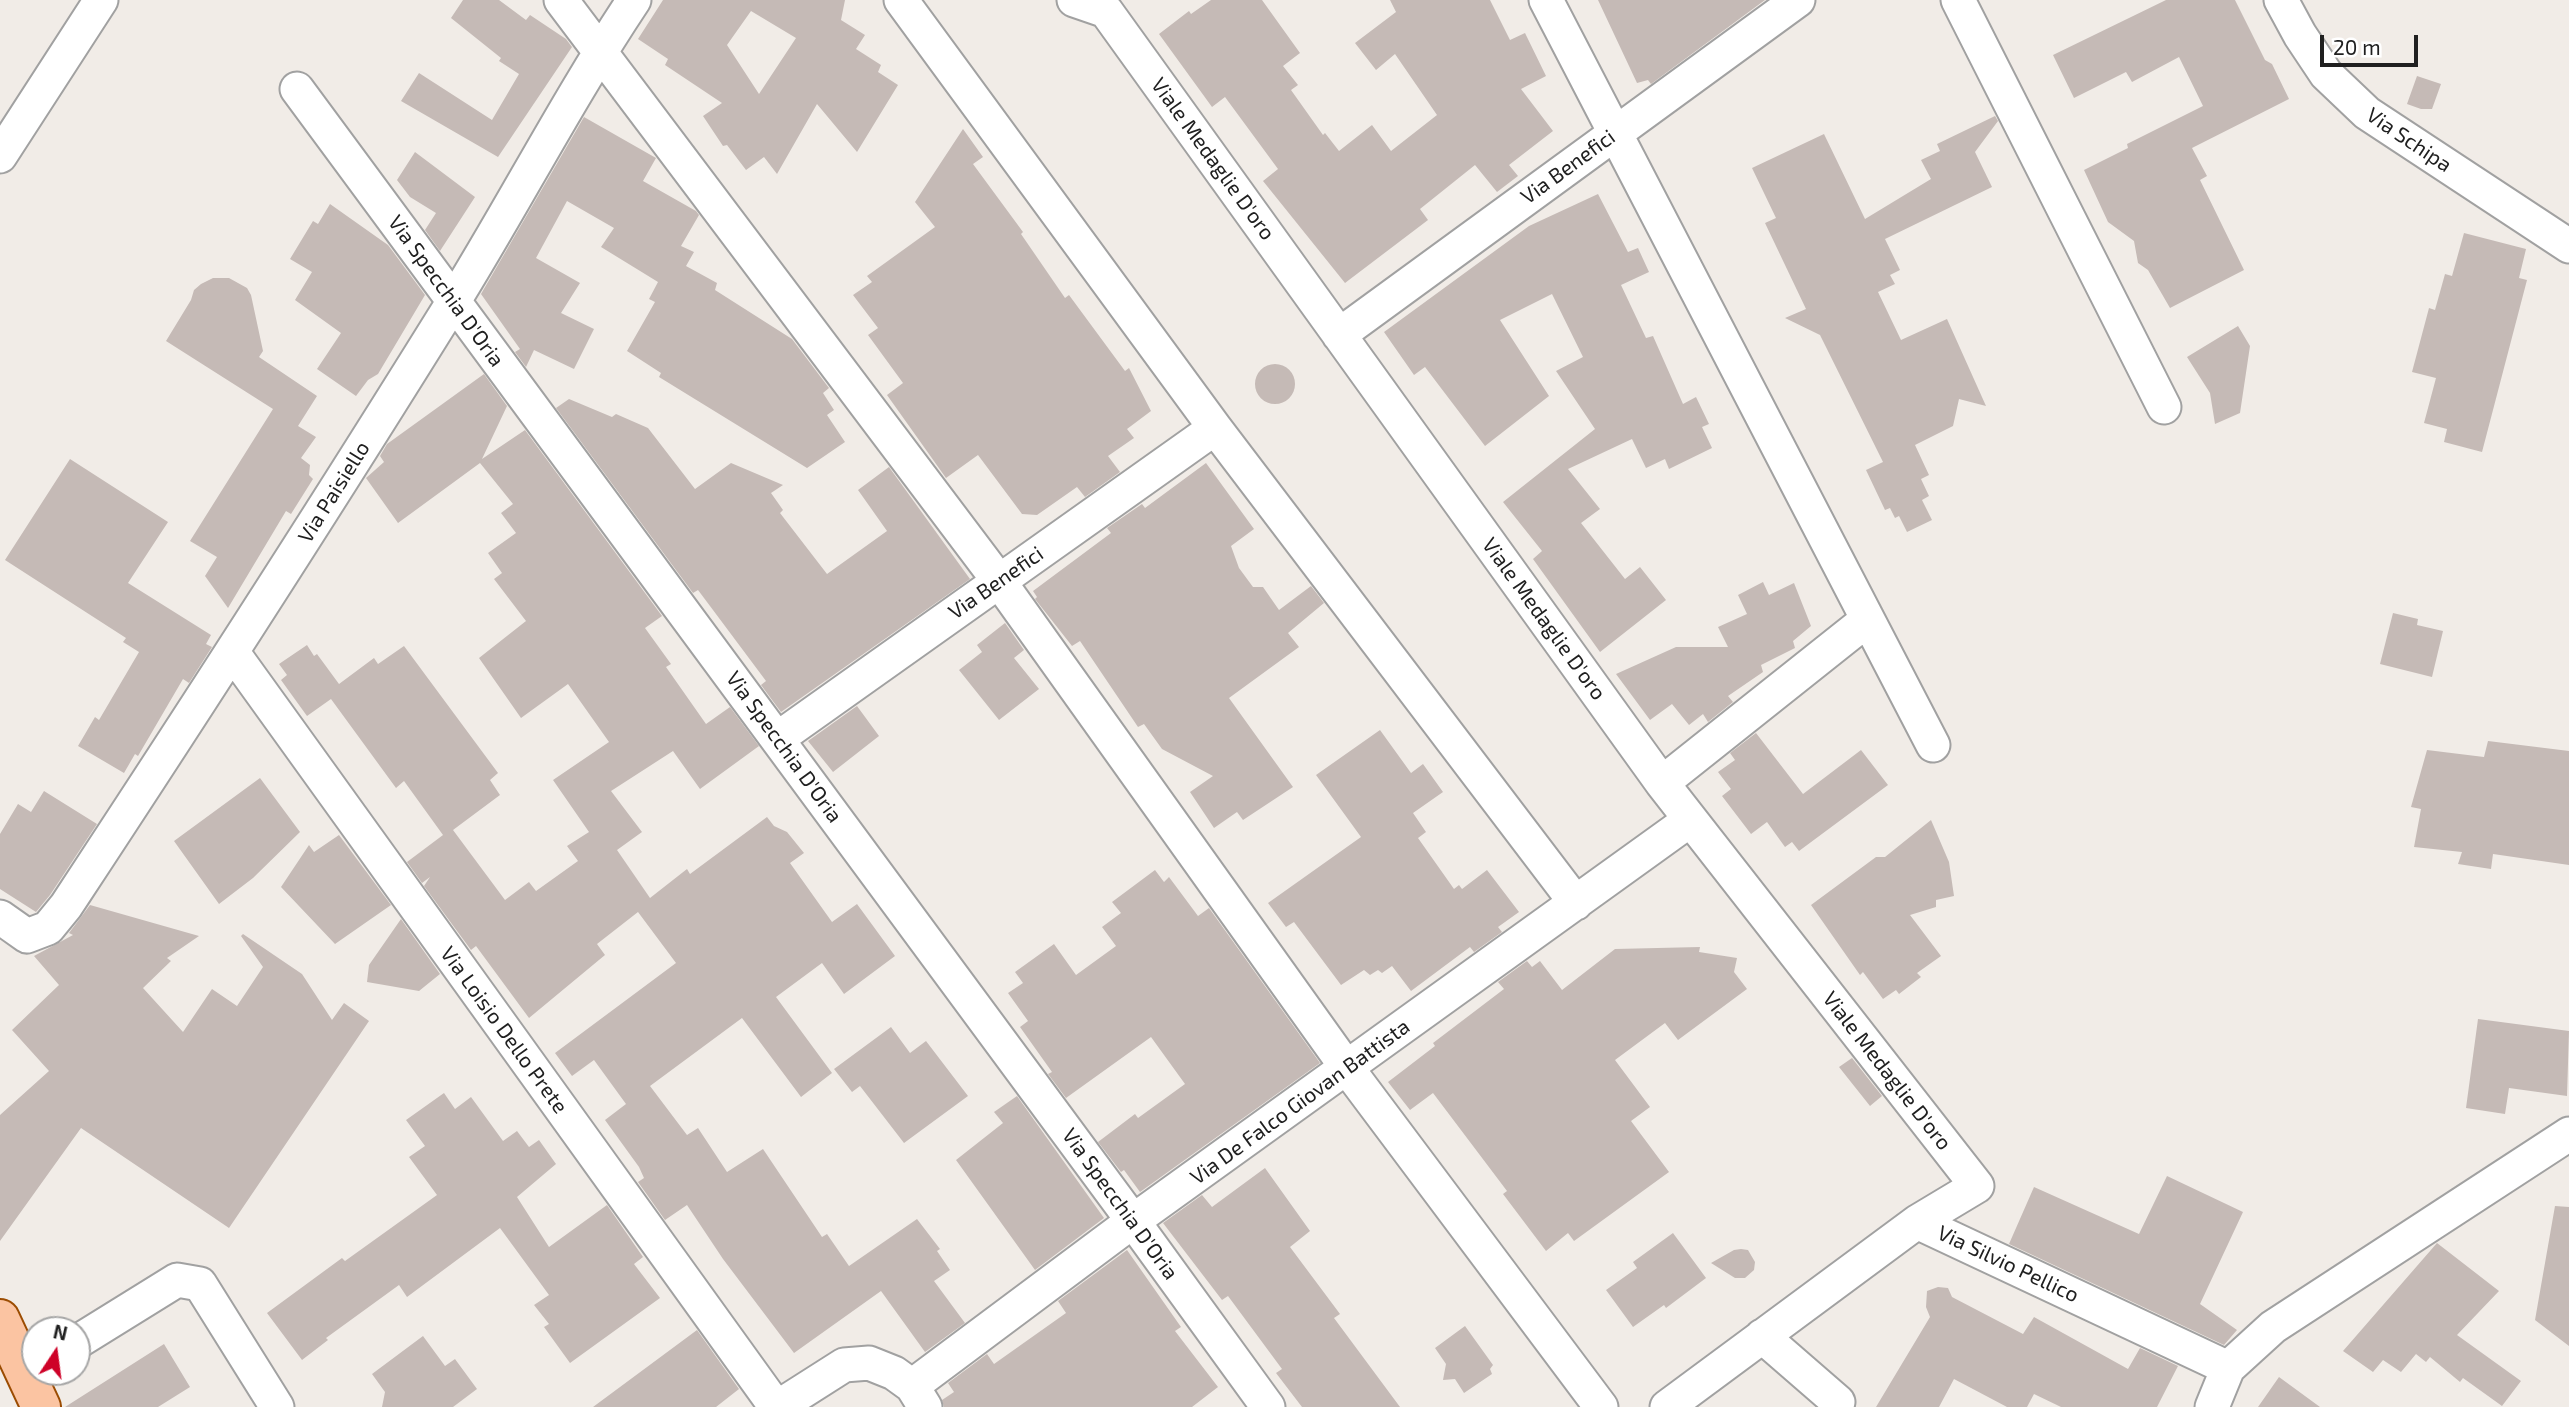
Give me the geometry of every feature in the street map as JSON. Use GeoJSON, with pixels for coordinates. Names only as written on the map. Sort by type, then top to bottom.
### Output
{"type":"FeatureCollection","features":[{"type":"Feature","properties":{"kind":"main road"},"geometry":{"type":"LineString","coordinates":[[0,1319],[21,1359]]}},
{"type":"Feature","properties":{"kind":"street"},"geometry":{"type":"LineString","coordinates":[[0,156],[100,0]]}},
{"type":"Feature","properties":{"kind":"street"},"geometry":{"type":"LineString","coordinates":[[561,0],[999,581],[1347,1068],[1601,1407]]}},
{"type":"Feature","properties":{"kind":"street","name":"Via Paisiello"},"geometry":{"type":"LineString","coordinates":[[0,917],[27,936],[48,928],[233,653],[454,301],[600,51],[634,0]]}},
{"type":"Feature","properties":{"kind":"street"},"geometry":{"type":"LineString","coordinates":[[901,0],[1215,428],[1576,903]]}},
{"type":"Feature","properties":{"kind":"street","name":"Viale Medaglie D'oro"},"geometry":{"type":"LineString","coordinates":[[1074,0],[1113,5],[1339,335],[1662,783],[1977,1186],[1917,1222]]}},
{"type":"Feature","properties":{"kind":"street"},"geometry":{"type":"LineString","coordinates":[[1546,0],[1933,745]]}},
{"type":"Feature","properties":{"kind":"street","name":"Via Benefici"},"geometry":{"type":"LineString","coordinates":[[1339,335],[1798,0]]}},
{"type":"Feature","properties":{"kind":"street"},"geometry":{"type":"LineString","coordinates":[[1958,0],[2164,407]]}},
{"type":"Feature","properties":{"kind":"street","name":"Via Schipa"},"geometry":{"type":"LineString","coordinates":[[2281,0],[2326,74],[2367,113],[2569,246]]}},
{"type":"Feature","properties":{"kind":"street","name":"Via Specchia D'Oria"},"geometry":{"type":"LineString","coordinates":[[297,89],[1268,1407]]}},
{"type":"Feature","properties":{"kind":"street","name":"Via Benefici"},"geometry":{"type":"LineString","coordinates":[[777,739],[1215,428]]}},
{"type":"Feature","properties":{"kind":"street"},"geometry":{"type":"LineString","coordinates":[[1662,783],[1867,620]]}},
{"type":"Feature","properties":{"kind":"street","name":"Via Loisio Dello Prete"},"geometry":{"type":"LineString","coordinates":[[233,653],[777,1407]]}},
{"type":"Feature","properties":{"kind":"street","name":"Via De Falco Giovan Battista"},"geometry":{"type":"LineString","coordinates":[[918,1397],[1133,1221],[1690,820]]}},
{"type":"Feature","properties":{"kind":"street"},"geometry":{"type":"LineString","coordinates":[[2212,1407],[2228,1368],[2273,1327],[2569,1134]]}},
{"type":"Feature","properties":{"kind":"street","name":"Via Silvio Pellico"},"geometry":{"type":"LineString","coordinates":[[1667,1407],[1917,1222],[2228,1368]]}},
{"type":"Feature","properties":{"kind":"street"},"geometry":{"type":"LineString","coordinates":[[91,1333],[177,1280],[200,1284],[277,1407]]}},
{"type":"Feature","properties":{"kind":"street"},"geometry":{"type":"LineString","coordinates":[[1762,1336],[1839,1402],[1836,1407]]}},
{"type":"Feature","properties":{"kind":"street"},"geometry":{"type":"LineString","coordinates":[[777,1407],[844,1366],[869,1363],[894,1373],[918,1397]]}},
{"type":"Feature","properties":{"kind":"building"},"geometry":{"type":"Polygon","coordinates":[[[463,0],[499,0],[526,20],[530,15],[566,39],[572,47],[498,157],[401,101],[419,73],[492,120],[519,74],[499,61],[501,58],[451,18],[463,0]]]}},
{"type":"Feature","properties":{"kind":"building"},"geometry":{"type":"Polygon","coordinates":[[[663,0],[845,0],[841,20],[865,35],[856,49],[881,65],[878,72],[898,85],[857,152],[817,104],[777,174],[764,157],[746,170],[727,145],[723,146],[703,116],[722,103],[665,65],[668,59],[638,39],[663,0]],[[751,11],[727,45],[759,94],[796,38],[751,11]]]}},
{"type":"Feature","properties":{"kind":"building"},"geometry":{"type":"Polygon","coordinates":[[[1211,0],[1262,0],[1300,53],[1283,66],[1298,85],[1291,90],[1323,135],[1325,133],[1339,151],[1372,125],[1391,151],[1437,115],[1395,54],[1376,70],[1355,43],[1396,12],[1390,0],[1490,0],[1510,40],[1525,33],[1546,76],[1521,89],[1553,131],[1509,165],[1518,176],[1497,192],[1475,165],[1420,209],[1428,220],[1345,283],[1263,181],[1278,169],[1225,97],[1212,107],[1159,34],[1189,11],[1191,14],[1211,0]]]}},
{"type":"Feature","properties":{"kind":"building"},"geometry":{"type":"Polygon","coordinates":[[[1598,0],[1765,0],[1651,84],[1648,80],[1637,83],[1598,0]]]}},
{"type":"Feature","properties":{"kind":"building"},"geometry":{"type":"Polygon","coordinates":[[[2166,0],[2235,0],[2265,60],[2272,64],[2289,99],[2192,148],[2207,176],[2200,180],[2244,270],[2170,308],[2148,270],[2138,263],[2134,241],[2108,222],[2084,170],[2128,148],[2127,144],[2203,106],[2179,57],[2132,82],[2126,72],[2074,98],[2053,55],[2166,0]]]}},
{"type":"Feature","properties":{"kind":"building"},"geometry":{"type":"Polygon","coordinates":[[[2417,76],[2441,84],[2432,109],[2421,109],[2407,104],[2417,76]]]}},
{"type":"Feature","properties":{"kind":"building"},"geometry":{"type":"Polygon","coordinates":[[[1995,116],[1998,121],[1975,152],[1992,187],[1885,239],[1900,270],[1890,275],[1895,284],[1878,292],[1901,340],[1947,319],[1986,406],[1959,399],[1953,426],[1915,445],[1929,475],[1921,479],[1929,496],[1922,500],[1932,520],[1907,532],[1899,516],[1895,518],[1890,508],[1885,510],[1866,470],[1883,462],[1820,335],[1785,318],[1806,309],[1765,223],[1776,218],[1752,168],[1824,134],[1865,219],[1931,179],[1921,160],[1940,151],[1937,144],[1995,116]]]}},
{"type":"Feature","properties":{"kind":"building"},"geometry":{"type":"Polygon","coordinates":[[[584,117],[656,158],[643,181],[699,215],[681,246],[694,252],[686,266],[717,283],[715,290],[792,339],[829,388],[823,393],[834,410],[827,415],[845,442],[807,468],[659,377],[661,373],[627,351],[655,302],[649,299],[658,282],[601,247],[614,228],[567,201],[536,258],[580,283],[561,313],[594,329],[574,369],[534,350],[526,367],[515,352],[520,349],[481,294],[584,117]]]}},
{"type":"Feature","properties":{"kind":"building"},"geometry":{"type":"Polygon","coordinates":[[[963,129],[983,157],[973,164],[1023,232],[1021,234],[1065,298],[1069,295],[1125,371],[1129,368],[1151,411],[1127,429],[1134,438],[1108,456],[1120,472],[1085,497],[1077,487],[1037,515],[1022,514],[978,455],[946,478],[887,395],[903,383],[868,335],[878,328],[853,295],[872,282],[867,276],[935,227],[915,202],[963,129]]]}},
{"type":"Feature","properties":{"kind":"building"},"geometry":{"type":"Polygon","coordinates":[[[415,152],[475,197],[440,251],[425,230],[436,213],[410,197],[397,180],[415,152]]]}},
{"type":"Feature","properties":{"kind":"building"},"geometry":{"type":"Polygon","coordinates":[[[1598,194],[1628,252],[1638,248],[1649,272],[1621,285],[1646,338],[1653,336],[1683,404],[1696,397],[1709,424],[1702,427],[1712,448],[1669,469],[1665,459],[1646,468],[1632,439],[1568,469],[1600,509],[1581,523],[1625,579],[1640,567],[1666,600],[1600,652],[1533,559],[1542,551],[1503,502],[1595,429],[1556,371],[1583,357],[1552,294],[1500,320],[1549,396],[1485,446],[1425,367],[1414,375],[1384,332],[1529,226],[1598,194]]]}},
{"type":"Feature","properties":{"kind":"building"},"geometry":{"type":"Polygon","coordinates":[[[330,204],[388,245],[425,295],[378,374],[368,380],[356,396],[317,369],[341,333],[295,300],[312,272],[290,259],[313,221],[318,224],[330,204]]]}},
{"type":"Feature","properties":{"kind":"building"},"geometry":{"type":"Polygon","coordinates":[[[2464,233],[2526,249],[2519,278],[2527,280],[2482,452],[2444,442],[2447,429],[2424,423],[2436,378],[2412,372],[2429,308],[2435,310],[2445,274],[2452,276],[2464,233]]]}},
{"type":"Feature","properties":{"kind":"building"},"geometry":{"type":"Polygon","coordinates":[[[213,278],[229,278],[247,288],[251,295],[263,351],[259,357],[317,396],[298,426],[316,437],[301,458],[310,465],[309,475],[313,479],[291,514],[286,511],[228,608],[205,576],[217,557],[190,541],[273,409],[166,341],[191,300],[194,290],[213,278]]]}},
{"type":"Feature","properties":{"kind":"building"},"geometry":{"type":"Polygon","coordinates":[[[2238,326],[2250,346],[2240,413],[2215,424],[2210,393],[2187,357],[2238,326]]]}},
{"type":"Feature","properties":{"kind":"building"},"geometry":{"type":"Polygon","coordinates":[[[1275,364],[1289,370],[1295,384],[1289,398],[1275,404],[1261,398],[1255,384],[1261,370],[1275,364]]]}},
{"type":"Feature","properties":{"kind":"building"},"geometry":{"type":"Polygon","coordinates":[[[484,374],[507,406],[482,459],[525,430],[662,616],[645,628],[671,664],[666,667],[706,724],[730,707],[759,746],[700,789],[673,751],[611,791],[642,832],[617,850],[650,898],[687,869],[690,874],[767,817],[774,826],[787,832],[804,853],[790,863],[832,922],[857,904],[895,956],[844,994],[822,963],[776,997],[832,1073],[801,1097],[742,1018],[650,1086],[687,1135],[698,1128],[727,1172],[763,1149],[822,1237],[827,1234],[849,1266],[917,1219],[940,1249],[937,1251],[950,1270],[934,1281],[965,1323],[925,1352],[881,1291],[794,1353],[723,1259],[687,1205],[665,1220],[638,1182],[644,1178],[639,1167],[605,1120],[626,1104],[594,1060],[572,1076],[555,1053],[676,963],[638,912],[597,944],[605,955],[529,1018],[476,946],[471,950],[424,886],[430,877],[422,883],[407,862],[443,835],[404,781],[396,788],[331,699],[307,716],[281,680],[287,675],[279,664],[307,645],[339,684],[374,658],[378,664],[404,646],[498,773],[490,780],[500,795],[453,830],[505,900],[529,882],[536,891],[578,861],[567,846],[589,832],[553,780],[609,742],[568,684],[521,718],[479,658],[526,621],[494,579],[502,573],[488,553],[516,533],[501,513],[513,504],[480,463],[398,523],[366,478],[384,462],[380,456],[387,444],[484,374]]]}},
{"type":"Feature","properties":{"kind":"building"},"geometry":{"type":"Polygon","coordinates":[[[569,399],[612,417],[616,414],[648,428],[695,489],[731,463],[783,485],[771,493],[783,510],[780,513],[827,574],[887,531],[858,490],[889,467],[970,579],[781,712],[761,685],[766,681],[698,590],[693,593],[556,408],[569,399]]]}},
{"type":"Feature","properties":{"kind":"building"},"geometry":{"type":"Polygon","coordinates":[[[70,459],[168,522],[128,583],[211,635],[206,644],[212,647],[189,683],[183,679],[138,756],[135,754],[124,773],[78,746],[95,717],[99,720],[139,652],[123,642],[126,638],[5,560],[70,459]]]}},
{"type":"Feature","properties":{"kind":"building"},"geometry":{"type":"Polygon","coordinates":[[[1206,463],[1254,529],[1231,546],[1239,568],[1253,587],[1263,587],[1279,610],[1311,586],[1324,603],[1288,633],[1299,647],[1229,698],[1293,787],[1243,820],[1237,812],[1214,828],[1190,792],[1213,776],[1162,749],[1144,724],[1138,727],[1080,641],[1072,646],[1035,599],[1037,597],[1033,591],[1111,533],[1107,528],[1142,504],[1145,508],[1206,463]]]}},
{"type":"Feature","properties":{"kind":"building"},"geometry":{"type":"Polygon","coordinates":[[[1763,582],[1769,595],[1794,583],[1811,626],[1793,641],[1795,648],[1761,665],[1763,672],[1728,696],[1733,702],[1708,722],[1703,714],[1689,725],[1672,704],[1650,720],[1616,674],[1676,647],[1728,647],[1718,627],[1747,614],[1738,595],[1763,582]]]}},
{"type":"Feature","properties":{"kind":"building"},"geometry":{"type":"Polygon","coordinates":[[[2393,613],[2418,619],[2417,625],[2443,631],[2432,677],[2380,664],[2393,613]]]}},
{"type":"Feature","properties":{"kind":"building"},"geometry":{"type":"Polygon","coordinates":[[[1005,623],[1024,650],[1014,658],[1039,689],[999,720],[959,670],[982,652],[977,645],[1005,623]]]}},
{"type":"Feature","properties":{"kind":"building"},"geometry":{"type":"Polygon","coordinates":[[[857,706],[879,736],[833,772],[808,741],[857,706]]]}},
{"type":"Feature","properties":{"kind":"building"},"geometry":{"type":"Polygon","coordinates":[[[1380,730],[1411,773],[1423,764],[1443,792],[1413,813],[1426,832],[1418,838],[1454,889],[1459,885],[1462,889],[1487,870],[1519,912],[1498,927],[1502,932],[1474,952],[1470,947],[1411,991],[1392,966],[1382,973],[1378,970],[1370,975],[1364,970],[1341,985],[1294,922],[1286,927],[1268,903],[1361,837],[1316,775],[1380,730]]]}},
{"type":"Feature","properties":{"kind":"building"},"geometry":{"type":"Polygon","coordinates":[[[1756,733],[1803,794],[1861,750],[1888,785],[1799,851],[1792,842],[1785,847],[1767,822],[1751,834],[1722,796],[1731,789],[1718,772],[1735,760],[1730,753],[1756,733]]]}},
{"type":"Feature","properties":{"kind":"building"},"geometry":{"type":"Polygon","coordinates":[[[2488,741],[2569,751],[2569,865],[2493,854],[2491,869],[2458,864],[2462,852],[2414,847],[2421,809],[2411,807],[2427,750],[2484,757],[2488,741]]]}},
{"type":"Feature","properties":{"kind":"building"},"geometry":{"type":"Polygon","coordinates":[[[260,778],[300,832],[253,878],[219,904],[174,841],[260,778]]]}},
{"type":"Feature","properties":{"kind":"building"},"geometry":{"type":"Polygon","coordinates":[[[44,791],[97,824],[36,912],[0,889],[0,834],[18,804],[31,812],[44,791]]]}},
{"type":"Feature","properties":{"kind":"building"},"geometry":{"type":"Polygon","coordinates":[[[1931,820],[1949,862],[1954,896],[1936,900],[1936,907],[1910,915],[1941,956],[1917,973],[1921,977],[1899,994],[1896,990],[1883,999],[1863,972],[1860,975],[1811,905],[1876,857],[1885,857],[1931,820]]]}},
{"type":"Feature","properties":{"kind":"building"},"geometry":{"type":"Polygon","coordinates":[[[339,835],[391,905],[335,944],[281,887],[309,845],[314,852],[339,835]]]}},
{"type":"Feature","properties":{"kind":"building"},"geometry":{"type":"Polygon","coordinates":[[[1155,870],[1164,882],[1169,877],[1198,916],[1209,908],[1320,1063],[1140,1192],[1098,1142],[1135,1114],[1138,1118],[1185,1084],[1151,1037],[1066,1098],[1048,1074],[1052,1072],[1020,1027],[1028,1021],[1008,993],[1023,983],[1015,972],[1054,944],[1076,975],[1116,946],[1102,927],[1121,913],[1112,902],[1155,870]]]}},
{"type":"Feature","properties":{"kind":"building"},"geometry":{"type":"Polygon","coordinates":[[[90,905],[199,936],[167,958],[171,961],[143,988],[183,1032],[212,989],[237,1006],[263,967],[241,936],[243,934],[302,974],[332,1020],[344,1003],[369,1021],[229,1228],[81,1128],[0,1241],[0,1115],[49,1071],[12,1030],[59,985],[34,956],[73,935],[69,933],[90,905]]]}},
{"type":"Feature","properties":{"kind":"building"},"geometry":{"type":"Polygon","coordinates":[[[401,919],[440,974],[419,991],[367,982],[369,965],[401,919]]]}},
{"type":"Feature","properties":{"kind":"building"},"geometry":{"type":"Polygon","coordinates":[[[1700,947],[1699,952],[1737,958],[1734,972],[1747,989],[1678,1040],[1665,1023],[1615,1060],[1650,1107],[1631,1121],[1669,1172],[1574,1241],[1568,1233],[1546,1251],[1503,1194],[1507,1191],[1433,1093],[1410,1110],[1388,1082],[1435,1046],[1433,1043],[1504,989],[1498,982],[1527,961],[1532,967],[1540,961],[1562,990],[1615,949],[1700,947]]]}},
{"type":"Feature","properties":{"kind":"building"},"geometry":{"type":"Polygon","coordinates":[[[2478,1019],[2569,1031],[2567,1096],[2509,1088],[2505,1114],[2466,1108],[2478,1019]]]}},
{"type":"Feature","properties":{"kind":"building"},"geometry":{"type":"Polygon","coordinates":[[[891,1027],[910,1053],[926,1041],[968,1096],[904,1143],[860,1086],[852,1092],[834,1069],[891,1027]]]}},
{"type":"Feature","properties":{"kind":"building"},"geometry":{"type":"Polygon","coordinates":[[[1852,1058],[1882,1096],[1870,1106],[1839,1067],[1852,1058]]]}},
{"type":"Feature","properties":{"kind":"building"},"geometry":{"type":"Polygon","coordinates":[[[444,1093],[455,1109],[471,1097],[503,1141],[517,1131],[529,1147],[539,1140],[556,1164],[517,1197],[549,1247],[607,1205],[643,1257],[634,1264],[660,1298],[570,1363],[544,1327],[549,1324],[534,1305],[549,1295],[500,1228],[407,1297],[399,1285],[326,1338],[328,1340],[302,1360],[267,1313],[342,1258],[345,1261],[437,1195],[409,1157],[425,1146],[406,1120],[444,1093]]]}},
{"type":"Feature","properties":{"kind":"building"},"geometry":{"type":"Polygon","coordinates":[[[1017,1096],[1104,1218],[1035,1270],[956,1160],[1003,1123],[994,1112],[1017,1096]]]}},
{"type":"Feature","properties":{"kind":"building"},"geometry":{"type":"Polygon","coordinates":[[[1265,1168],[1310,1231],[1290,1247],[1340,1314],[1334,1318],[1400,1407],[1302,1407],[1276,1373],[1282,1369],[1228,1296],[1222,1300],[1163,1223],[1202,1195],[1212,1207],[1265,1168]]]}},
{"type":"Feature","properties":{"kind":"building"},"geometry":{"type":"Polygon","coordinates":[[[2167,1176],[2243,1212],[2200,1304],[2237,1330],[2224,1345],[2009,1244],[2034,1187],[2139,1234],[2167,1176]]]}},
{"type":"Feature","properties":{"kind":"building"},"geometry":{"type":"Polygon","coordinates":[[[2555,1206],[2569,1207],[2569,1346],[2535,1320],[2555,1206]]]}},
{"type":"Feature","properties":{"kind":"building"},"geometry":{"type":"Polygon","coordinates":[[[1673,1233],[1706,1278],[1666,1308],[1664,1305],[1633,1327],[1606,1290],[1637,1268],[1633,1262],[1673,1233]]]}},
{"type":"Feature","properties":{"kind":"building"},"geometry":{"type":"Polygon","coordinates":[[[2437,1243],[2499,1291],[2457,1335],[2521,1381],[2502,1406],[2463,1378],[2460,1382],[2430,1357],[2426,1362],[2416,1354],[2401,1372],[2383,1360],[2373,1372],[2343,1351],[2437,1243]]]}},
{"type":"Feature","properties":{"kind":"building"},"geometry":{"type":"Polygon","coordinates":[[[1127,1250],[1181,1327],[1175,1331],[1218,1387],[1192,1407],[944,1407],[942,1400],[954,1392],[948,1383],[987,1354],[994,1364],[1066,1313],[1058,1301],[1127,1250]]]}},
{"type":"Feature","properties":{"kind":"building"},"geometry":{"type":"Polygon","coordinates":[[[1734,1250],[1748,1250],[1755,1262],[1754,1270],[1745,1278],[1735,1278],[1711,1263],[1734,1250]]]}},
{"type":"Feature","properties":{"kind":"building"},"geometry":{"type":"Polygon","coordinates":[[[1938,1287],[1948,1288],[1952,1297],[2023,1334],[2034,1317],[2128,1369],[2140,1348],[2178,1366],[2157,1407],[2061,1407],[2034,1394],[2027,1407],[2007,1407],[1954,1379],[1939,1407],[1876,1407],[1930,1317],[1926,1307],[1927,1291],[1938,1287]]]}},
{"type":"Feature","properties":{"kind":"building"},"geometry":{"type":"Polygon","coordinates":[[[1465,1326],[1493,1365],[1490,1369],[1492,1374],[1464,1393],[1455,1379],[1443,1380],[1446,1364],[1435,1348],[1465,1326]]]}},
{"type":"Feature","properties":{"kind":"building"},"geometry":{"type":"Polygon","coordinates":[[[697,1330],[739,1389],[716,1407],[593,1407],[697,1330]]]}},
{"type":"Feature","properties":{"kind":"building"},"geometry":{"type":"Polygon","coordinates":[[[423,1336],[445,1366],[455,1359],[477,1389],[453,1407],[382,1407],[385,1392],[372,1374],[423,1336]]]}},
{"type":"Feature","properties":{"kind":"building"},"geometry":{"type":"Polygon","coordinates":[[[164,1344],[190,1387],[158,1407],[65,1407],[164,1344]]]}},
{"type":"Feature","properties":{"kind":"building"},"geometry":{"type":"Polygon","coordinates":[[[2279,1377],[2320,1407],[2258,1407],[2279,1377]]]}}]}
